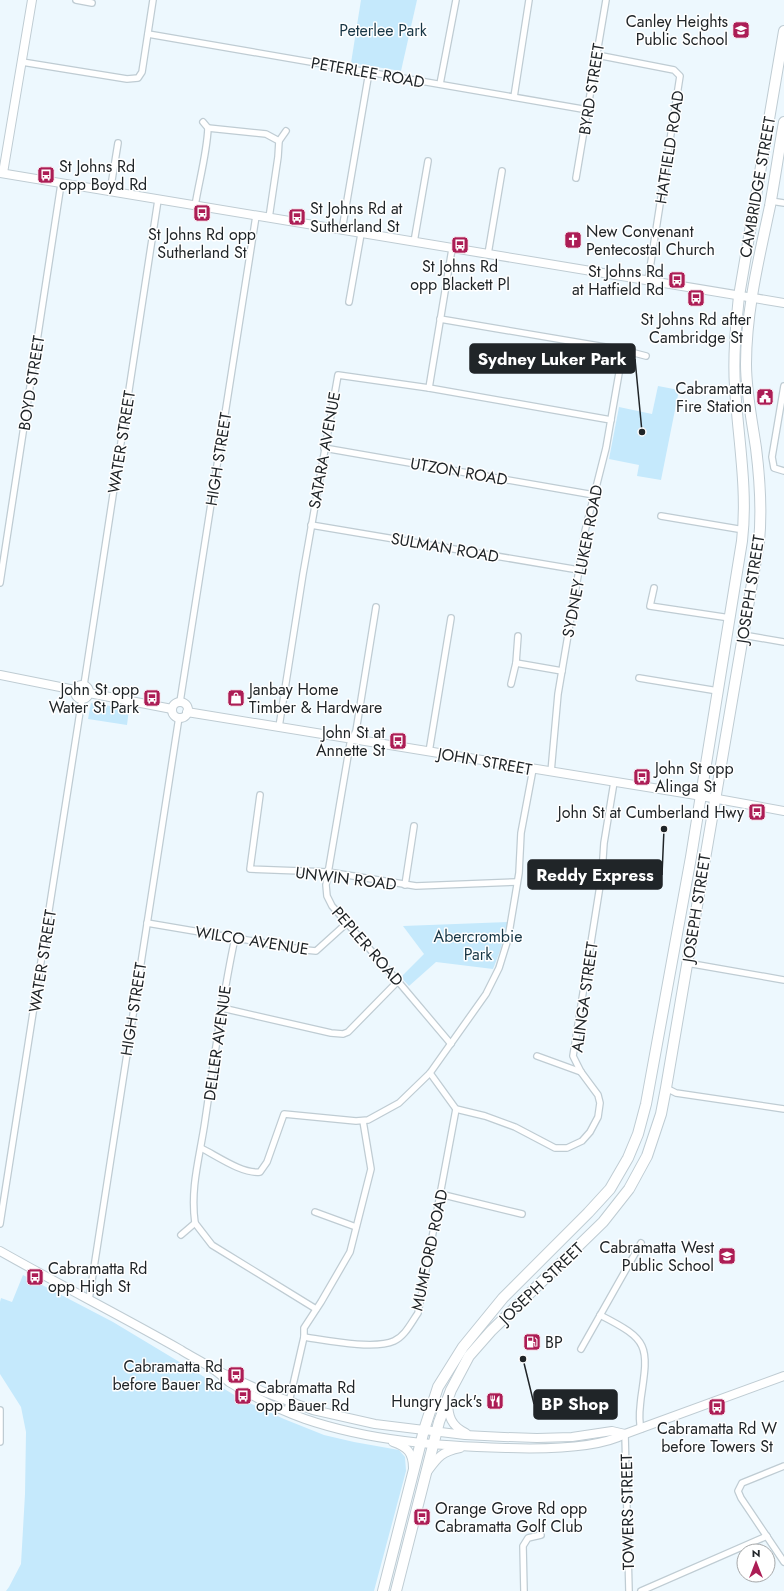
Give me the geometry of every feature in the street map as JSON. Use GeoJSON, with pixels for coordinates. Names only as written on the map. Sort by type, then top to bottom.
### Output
{"type":"FeatureCollection","features":[{"type":"Feature","properties":{"kind":"highway","name":"CAMBRIDGE STREET"},"geometry":{"type":"LineString","coordinates":[[739,296],[784,31]]}},
{"type":"Feature","properties":{"kind":"highway","name":"CAMBRIDGE STREET"},"geometry":{"type":"LineString","coordinates":[[752,298],[784,124]]}},
{"type":"Feature","properties":{"kind":"highway","name":"JOSEPH STREET"},"geometry":{"type":"LineString","coordinates":[[383,1591],[424,1430],[438,1387],[463,1347],[503,1298],[610,1189],[638,1134],[646,1104],[691,857],[744,530],[744,491],[734,366],[734,338],[739,296]]}},
{"type":"Feature","properties":{"kind":"highway","name":"JOSEPH STREET"},"geometry":{"type":"LineString","coordinates":[[396,1591],[434,1443],[448,1396],[469,1356],[491,1331],[603,1222],[629,1189],[647,1156],[661,1114],[714,798],[756,562],[761,517],[758,473],[746,365],[747,337],[752,298]]}},
{"type":"Feature","properties":{"kind":"main road"},"geometry":{"type":"LineString","coordinates":[[32,0],[2,173],[783,304]]}},
{"type":"Feature","properties":{"kind":"main road"},"geometry":{"type":"LineString","coordinates":[[0,675],[76,690]]}},
{"type":"Feature","properties":{"kind":"main road"},"geometry":{"type":"LineString","coordinates":[[79,685],[84,685],[88,687],[89,693],[87,697],[82,699],[77,696],[76,690],[79,685]]}},
{"type":"Feature","properties":{"kind":"main road"},"geometry":{"type":"LineString","coordinates":[[89,693],[172,709]]}},
{"type":"Feature","properties":{"kind":"main road"},"geometry":{"type":"LineString","coordinates":[[180,702],[185,705],[187,712],[185,716],[179,717],[173,714],[172,709],[174,704],[180,702]]}},
{"type":"Feature","properties":{"kind":"main road","name":"JOHN STREET"},"geometry":{"type":"LineString","coordinates":[[187,712],[714,798],[784,811]]}},
{"type":"Feature","properties":{"kind":"main road"},"geometry":{"type":"LineString","coordinates":[[0,1251],[214,1370],[313,1410],[375,1424],[474,1436],[537,1438],[572,1437],[612,1431],[625,1434]]}},
{"type":"Feature","properties":{"kind":"main road"},"geometry":{"type":"LineString","coordinates":[[214,1370],[228,1381],[287,1411],[321,1424],[383,1438],[468,1446],[542,1449],[566,1447],[615,1439],[784,1376]]}},
{"type":"Feature","properties":{"kind":"main road"},"geometry":{"type":"LineString","coordinates":[[448,1396],[448,1413],[453,1424],[460,1430],[474,1436]]}},
{"type":"Feature","properties":{"kind":"main road"},"geometry":{"type":"LineString","coordinates":[[383,1438],[402,1445],[410,1452],[413,1462],[412,1478]]}},
{"type":"Feature","properties":{"kind":"main road"},"geometry":{"type":"LineString","coordinates":[[427,1474],[436,1460],[444,1453],[468,1446]]}},
{"type":"Feature","properties":{"kind":"street"},"geometry":{"type":"LineString","coordinates":[[76,0],[92,3]]}},
{"type":"Feature","properties":{"kind":"street"},"geometry":{"type":"LineString","coordinates":[[22,62],[127,79],[138,78],[142,72],[154,0]]}},
{"type":"Feature","properties":{"kind":"street"},"geometry":{"type":"LineString","coordinates":[[440,84],[456,0]]}},
{"type":"Feature","properties":{"kind":"street"},"geometry":{"type":"LineString","coordinates":[[514,97],[529,0]]}},
{"type":"Feature","properties":{"kind":"street","name":"BYRD STREET"},"geometry":{"type":"LineString","coordinates":[[576,178],[606,0]]}},
{"type":"Feature","properties":{"kind":"street","name":"PETERLEE ROAD"},"geometry":{"type":"LineString","coordinates":[[148,34],[588,110]]}},
{"type":"Feature","properties":{"kind":"street","name":"HATFIELD ROAD"},"geometry":{"type":"LineString","coordinates":[[597,55],[674,70],[680,76],[648,281]]}},
{"type":"Feature","properties":{"kind":"street"},"geometry":{"type":"LineString","coordinates":[[342,230],[369,72]]}},
{"type":"Feature","properties":{"kind":"street"},"geometry":{"type":"LineString","coordinates":[[195,206],[202,163],[207,144],[208,128],[203,122]]}},
{"type":"Feature","properties":{"kind":"street"},"geometry":{"type":"LineString","coordinates":[[208,128],[266,134],[279,141]]}},
{"type":"Feature","properties":{"kind":"street"},"geometry":{"type":"LineString","coordinates":[[268,218],[278,157],[279,141],[286,132]]}},
{"type":"Feature","properties":{"kind":"street"},"geometry":{"type":"LineString","coordinates":[[110,192],[118,143]]}},
{"type":"Feature","properties":{"kind":"street"},"geometry":{"type":"LineString","coordinates":[[414,242],[428,161]]}},
{"type":"Feature","properties":{"kind":"street"},"geometry":{"type":"LineString","coordinates":[[488,254],[502,171]]}},
{"type":"Feature","properties":{"kind":"street","name":"BOYD STREET"},"geometry":{"type":"LineString","coordinates":[[0,583],[61,184]]}},
{"type":"Feature","properties":{"kind":"street","name":"WATER STREET"},"geometry":{"type":"LineString","coordinates":[[84,685],[158,200]]}},
{"type":"Feature","properties":{"kind":"street"},"geometry":{"type":"LineString","coordinates":[[771,201],[784,203]]}},
{"type":"Feature","properties":{"kind":"street","name":"HIGH STREET"},"geometry":{"type":"LineString","coordinates":[[180,702],[256,216]]}},
{"type":"Feature","properties":{"kind":"street"},"geometry":{"type":"LineString","coordinates":[[349,302],[361,234]]}},
{"type":"Feature","properties":{"kind":"street"},"geometry":{"type":"LineString","coordinates":[[428,388],[452,248]]}},
{"type":"Feature","properties":{"kind":"street"},"geometry":{"type":"LineString","coordinates":[[440,319],[623,350],[646,356]]}},
{"type":"Feature","properties":{"kind":"street","name":"SYDNEY LUKER ROAD"},"geometry":{"type":"LineString","coordinates":[[551,772],[555,721],[579,570],[594,495],[606,448],[623,350]]}},
{"type":"Feature","properties":{"kind":"street","name":"SATARA AVENUE"},"geometry":{"type":"LineString","coordinates":[[279,727],[311,525],[338,375],[428,388],[611,420]]}},
{"type":"Feature","properties":{"kind":"street"},"geometry":{"type":"LineString","coordinates":[[782,471],[774,468],[772,457],[784,386]]}},
{"type":"Feature","properties":{"kind":"street","name":"UTZON ROAD"},"geometry":{"type":"LineString","coordinates":[[324,448],[594,495]]}},
{"type":"Feature","properties":{"kind":"street"},"geometry":{"type":"LineString","coordinates":[[661,516],[744,530]]}},
{"type":"Feature","properties":{"kind":"street","name":"SULMAN ROAD"},"geometry":{"type":"LineString","coordinates":[[311,525],[579,570]]}},
{"type":"Feature","properties":{"kind":"street"},"geometry":{"type":"LineString","coordinates":[[654,588],[650,606],[730,618]]}},
{"type":"Feature","properties":{"kind":"street","name":"PEPLER ROAD"},"geometry":{"type":"LineString","coordinates":[[376,607],[356,731],[350,744],[328,872],[326,885],[327,896],[332,906],[451,1044]]}},
{"type":"Feature","properties":{"kind":"street"},"geometry":{"type":"LineString","coordinates":[[429,752],[451,618]]}},
{"type":"Feature","properties":{"kind":"street"},"geometry":{"type":"LineString","coordinates":[[743,634],[784,642]]}},
{"type":"Feature","properties":{"kind":"street"},"geometry":{"type":"LineString","coordinates":[[511,684],[516,662],[518,636]]}},
{"type":"Feature","properties":{"kind":"street"},"geometry":{"type":"LineString","coordinates":[[516,662],[562,671]]}},
{"type":"Feature","properties":{"kind":"street"},"geometry":{"type":"LineString","coordinates":[[639,678],[718,691]]}},
{"type":"Feature","properties":{"kind":"street","name":"WATER STREET"},"geometry":{"type":"LineString","coordinates":[[0,1224],[82,699]]}},
{"type":"Feature","properties":{"kind":"street","name":"HIGH STREET"},"geometry":{"type":"LineString","coordinates":[[89,1300],[179,717]]}},
{"type":"Feature","properties":{"kind":"street"},"geometry":{"type":"LineString","coordinates":[[201,1148],[241,1169],[252,1173],[260,1172],[267,1162],[284,1114],[356,1121],[368,1120],[399,1103],[430,1073],[486,994],[499,968],[508,939],[517,882],[520,844],[533,769]]}},
{"type":"Feature","properties":{"kind":"street","name":"ALINGA STREET"},"geometry":{"type":"LineString","coordinates":[[456,1109],[485,1116],[515,1127],[556,1148],[567,1148],[582,1141],[590,1132],[598,1117],[600,1103],[598,1095],[581,1072],[573,1056],[602,873],[604,843],[614,782]]}},
{"type":"Feature","properties":{"kind":"street","name":"UNWIN ROAD"},"geometry":{"type":"LineString","coordinates":[[260,795],[250,869],[328,872],[405,885],[430,886],[517,882]]}},
{"type":"Feature","properties":{"kind":"street"},"geometry":{"type":"LineString","coordinates":[[405,885],[414,826]]}},
{"type":"Feature","properties":{"kind":"street","name":"WILCO AVENUE"},"geometry":{"type":"LineString","coordinates":[[147,923],[316,951],[347,923]]}},
{"type":"Feature","properties":{"kind":"street","name":"DELLER AVENUE"},"geometry":{"type":"LineString","coordinates":[[195,1223],[193,1207],[194,1178],[201,1148],[227,976],[235,938]]}},
{"type":"Feature","properties":{"kind":"street"},"geometry":{"type":"LineString","coordinates":[[687,963],[784,980]]}},
{"type":"Feature","properties":{"kind":"street"},"geometry":{"type":"LineString","coordinates":[[222,1008],[331,1033],[343,1034],[348,1032],[398,981]]}},
{"type":"Feature","properties":{"kind":"street"},"geometry":{"type":"LineString","coordinates":[[537,1056],[581,1072]]}},
{"type":"Feature","properties":{"kind":"street"},"geometry":{"type":"LineString","coordinates":[[430,1073],[456,1109]]}},
{"type":"Feature","properties":{"kind":"street"},"geometry":{"type":"LineString","coordinates":[[666,1088],[676,1093],[784,1109]]}},
{"type":"Feature","properties":{"kind":"street","name":"MUMFORD ROAD"},"geometry":{"type":"LineString","coordinates":[[304,1337],[342,1343],[380,1344],[394,1341],[406,1331],[418,1313],[456,1109]]}},
{"type":"Feature","properties":{"kind":"street"},"geometry":{"type":"LineString","coordinates":[[287,1411],[304,1337],[304,1328],[350,1252],[371,1169],[363,1121]]}},
{"type":"Feature","properties":{"kind":"street"},"geometry":{"type":"LineString","coordinates":[[440,1194],[522,1214]]}},
{"type":"Feature","properties":{"kind":"street"},"geometry":{"type":"LineString","coordinates":[[315,1212],[356,1227]]}},
{"type":"Feature","properties":{"kind":"street"},"geometry":{"type":"LineString","coordinates":[[181,1235],[195,1223],[212,1245],[316,1309]]}},
{"type":"Feature","properties":{"kind":"street"},"geometry":{"type":"LineString","coordinates":[[581,1349],[641,1243]]}},
{"type":"Feature","properties":{"kind":"street"},"geometry":{"type":"LineString","coordinates":[[600,1314],[622,1326],[634,1336],[640,1342],[645,1352],[645,1376],[638,1419],[641,1429]]}},
{"type":"Feature","properties":{"kind":"street"},"geometry":{"type":"LineString","coordinates":[[0,1410],[0,1442]]}},
{"type":"Feature","properties":{"kind":"street","name":"TOWERS STREET"},"geometry":{"type":"LineString","coordinates":[[625,1434],[629,1591]]}},
{"type":"Feature","properties":{"kind":"street"},"geometry":{"type":"LineString","coordinates":[[784,1466],[742,1483],[738,1491],[741,1498],[784,1562]]}},
{"type":"Feature","properties":{"kind":"street"},"geometry":{"type":"LineString","coordinates":[[524,1591],[523,1546],[528,1538],[541,1535]]}},
{"type":"Feature","properties":{"kind":"street"},"geometry":{"type":"LineString","coordinates":[[641,1591],[767,1536]]}},
{"type":"Feature","properties":{"kind":"green space","name":"Peterlee Park"},"geometry":{"type":"Polygon","coordinates":[[[361,0],[417,0],[401,71],[351,63],[361,0]]]}},
{"type":"Feature","properties":{"kind":"green space"},"geometry":{"type":"Polygon","coordinates":[[[658,386],[679,390],[661,480],[637,476],[639,465],[609,459],[619,407],[652,414],[658,386]]]}},
{"type":"Feature","properties":{"kind":"green space"},"geometry":{"type":"Polygon","coordinates":[[[91,703],[129,709],[127,725],[88,719],[91,703]]]}},
{"type":"Feature","properties":{"kind":"green space","name":"Abercrombie Park"},"geometry":{"type":"Polygon","coordinates":[[[508,922],[493,969],[436,962],[409,986],[401,977],[424,954],[403,926],[508,922]]]}},
{"type":"Feature","properties":{"kind":"green space"},"geometry":{"type":"Polygon","coordinates":[[[23,1275],[113,1322],[241,1399],[284,1419],[324,1435],[399,1450],[405,1457],[406,1471],[374,1591],[6,1591],[21,1564],[25,1494],[26,1432],[21,1407],[0,1374],[0,1302],[1,1298],[12,1302],[23,1275]]]}},
{"type":"Feature","properties":{"kind":"place","name":"Canley Heights Public School"},"geometry":{"type":"Point","coordinates":[741,30]}},
{"type":"Feature","properties":{"kind":"place","name":"St Johns Rd opp Boyd Rd"},"geometry":{"type":"Point","coordinates":[46,175]}},
{"type":"Feature","properties":{"kind":"place","name":"St Johns Rd opp Sutherland St"},"geometry":{"type":"Point","coordinates":[202,213]}},
{"type":"Feature","properties":{"kind":"place","name":"St Johns Rd at Sutherland St"},"geometry":{"type":"Point","coordinates":[297,217]}},
{"type":"Feature","properties":{"kind":"place","name":"New Convenant Pentecostal Church"},"geometry":{"type":"Point","coordinates":[573,240]}},
{"type":"Feature","properties":{"kind":"place","name":"St Johns Rd opp Blackett Pl"},"geometry":{"type":"Point","coordinates":[460,245]}},
{"type":"Feature","properties":{"kind":"place","name":"St Johns Rd at Hatfield Rd"},"geometry":{"type":"Point","coordinates":[677,280]}},
{"type":"Feature","properties":{"kind":"place","name":"St Johns Rd after Cambridge St"},"geometry":{"type":"Point","coordinates":[696,298]}},
{"type":"Feature","properties":{"kind":"place","name":"Cabramatta Fire Station"},"geometry":{"type":"Point","coordinates":[765,397]}},
{"type":"Feature","properties":{"kind":"place","name":"Sydney Luker Park"},"geometry":{"type":"Point","coordinates":[642,432]}},
{"type":"Feature","properties":{"kind":"place","name":"John St opp Water St Park"},"geometry":{"type":"Point","coordinates":[152,698]}},
{"type":"Feature","properties":{"kind":"place","name":"Janbay Home Timber & Hardware"},"geometry":{"type":"Point","coordinates":[236,698]}},
{"type":"Feature","properties":{"kind":"place","name":"John St at Annette St"},"geometry":{"type":"Point","coordinates":[398,741]}},
{"type":"Feature","properties":{"kind":"place","name":"John St opp Alinga St"},"geometry":{"type":"Point","coordinates":[642,777]}},
{"type":"Feature","properties":{"kind":"place","name":"John St at Cumberland Hwy"},"geometry":{"type":"Point","coordinates":[757,812]}},
{"type":"Feature","properties":{"kind":"place","name":"Reddy Express"},"geometry":{"type":"Point","coordinates":[664,829]}},
{"type":"Feature","properties":{"kind":"place","name":"Cabramatta West Public School"},"geometry":{"type":"Point","coordinates":[727,1256]}},
{"type":"Feature","properties":{"kind":"place","name":"Cabramatta Rd opp High St"},"geometry":{"type":"Point","coordinates":[35,1277]}},
{"type":"Feature","properties":{"kind":"place","name":"BP"},"geometry":{"type":"Point","coordinates":[532,1342]}},
{"type":"Feature","properties":{"kind":"place","name":"BP Shop"},"geometry":{"type":"Point","coordinates":[523,1359]}},
{"type":"Feature","properties":{"kind":"place","name":"Cabramatta Rd before Bauer Rd"},"geometry":{"type":"Point","coordinates":[236,1375]}},
{"type":"Feature","properties":{"kind":"place","name":"Cabramatta Rd opp Bauer Rd"},"geometry":{"type":"Point","coordinates":[243,1396]}},
{"type":"Feature","properties":{"kind":"place","name":"Hungry Jack's"},"geometry":{"type":"Point","coordinates":[495,1401]}},
{"type":"Feature","properties":{"kind":"place","name":"Cabramatta Rd W before Towers St"},"geometry":{"type":"Point","coordinates":[717,1407]}},
{"type":"Feature","properties":{"kind":"place","name":"Orange Grove Rd opp Cabramatta Golf Club"},"geometry":{"type":"Point","coordinates":[422,1517]}}]}
